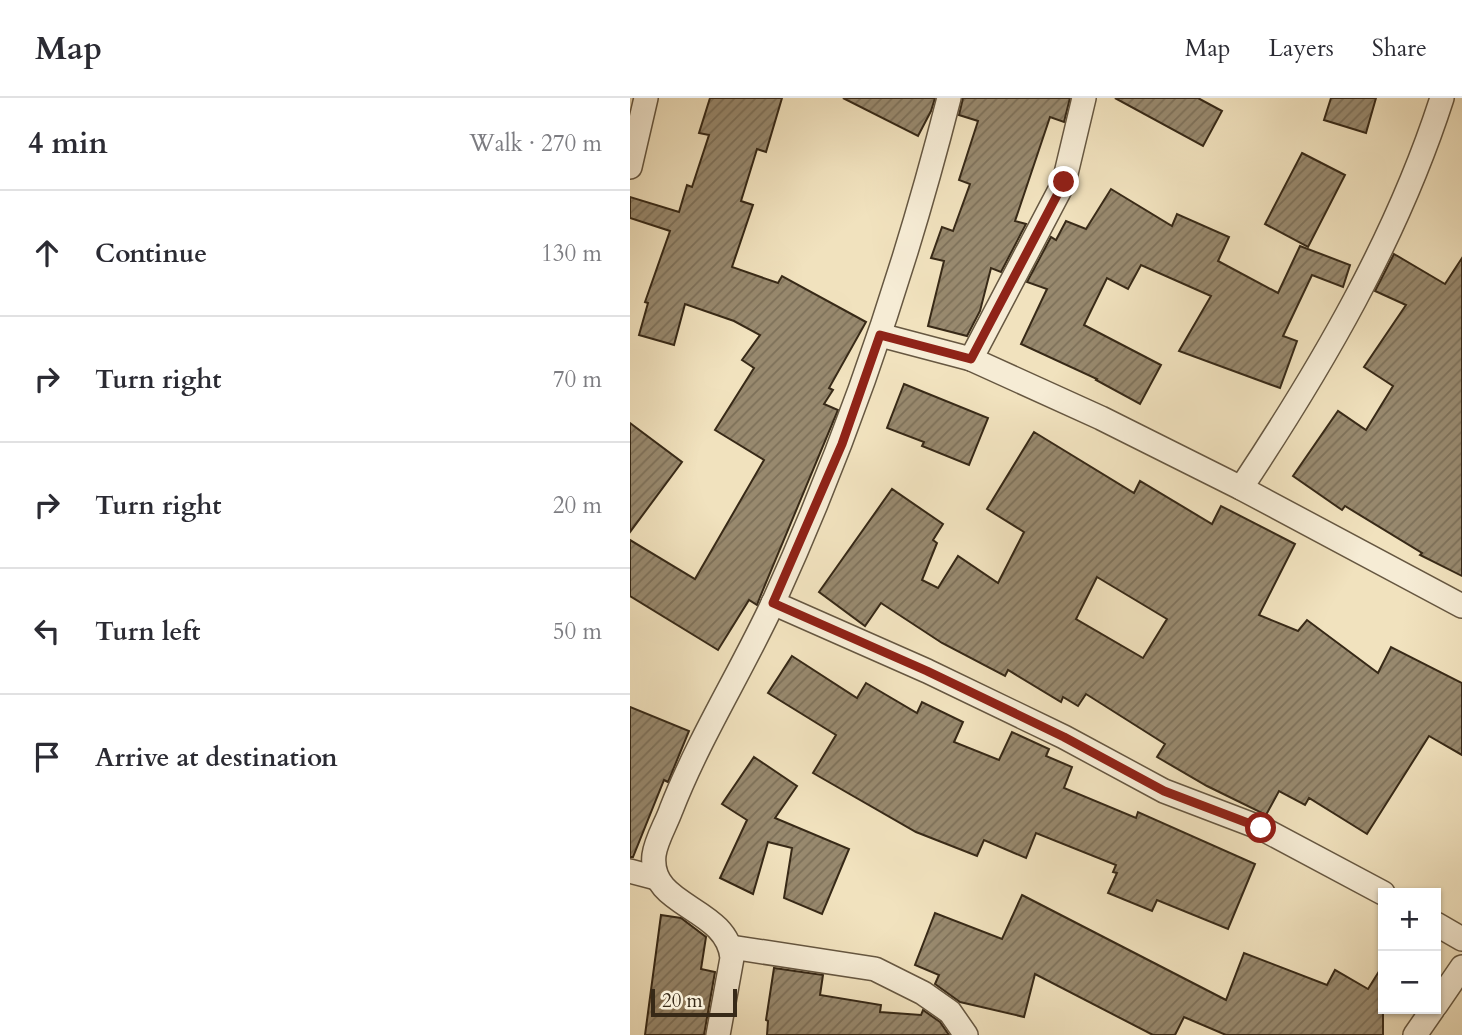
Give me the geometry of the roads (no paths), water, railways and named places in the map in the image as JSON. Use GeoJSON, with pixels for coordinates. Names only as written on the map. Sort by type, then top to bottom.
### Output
{"type":"FeatureCollection","features":[{"type":"Feature","properties":{"kind":"street"},"geometry":{"type":"LineString","coordinates":[[630,167],[646,98]]}},
{"type":"Feature","properties":{"kind":"street"},"geometry":{"type":"LineString","coordinates":[[718,1035],[732,958],[730,947],[724,936],[703,915],[669,894],[656,878],[654,854],[679,790],[773,603],[842,444],[880,335],[927,185],[949,98]]}},
{"type":"Feature","properties":{"kind":"street"},"geometry":{"type":"LineString","coordinates":[[971,359],[1064,182],[1084,98]]}},
{"type":"Feature","properties":{"kind":"street"},"geometry":{"type":"LineString","coordinates":[[1241,488],[1299,401],[1363,286],[1428,140],[1442,98]]}},
{"type":"Feature","properties":{"kind":"street"},"geometry":{"type":"LineString","coordinates":[[880,335],[971,359],[1101,418],[1241,488],[1462,606]]}},
{"type":"Feature","properties":{"kind":"street"},"geometry":{"type":"LineString","coordinates":[[773,603],[927,671],[1064,737],[1164,791],[1261,828],[1378,891]]}},
{"type":"Feature","properties":{"kind":"street"},"geometry":{"type":"LineString","coordinates":[[630,871],[656,878]]}},
{"type":"Feature","properties":{"kind":"street"},"geometry":{"type":"LineString","coordinates":[[1441,927],[1462,939]]}},
{"type":"Feature","properties":{"kind":"street"},"geometry":{"type":"LineString","coordinates":[[730,947],[875,969],[923,993],[950,1012],[966,1035]]}},
{"type":"Feature","properties":{"kind":"street"},"geometry":{"type":"LineString","coordinates":[[1441,998],[1462,967]]}},
{"type":"Feature","properties":{"kind":"street"},"geometry":{"type":"LineString","coordinates":[[1415,1035],[1430,1014]]}}]}
